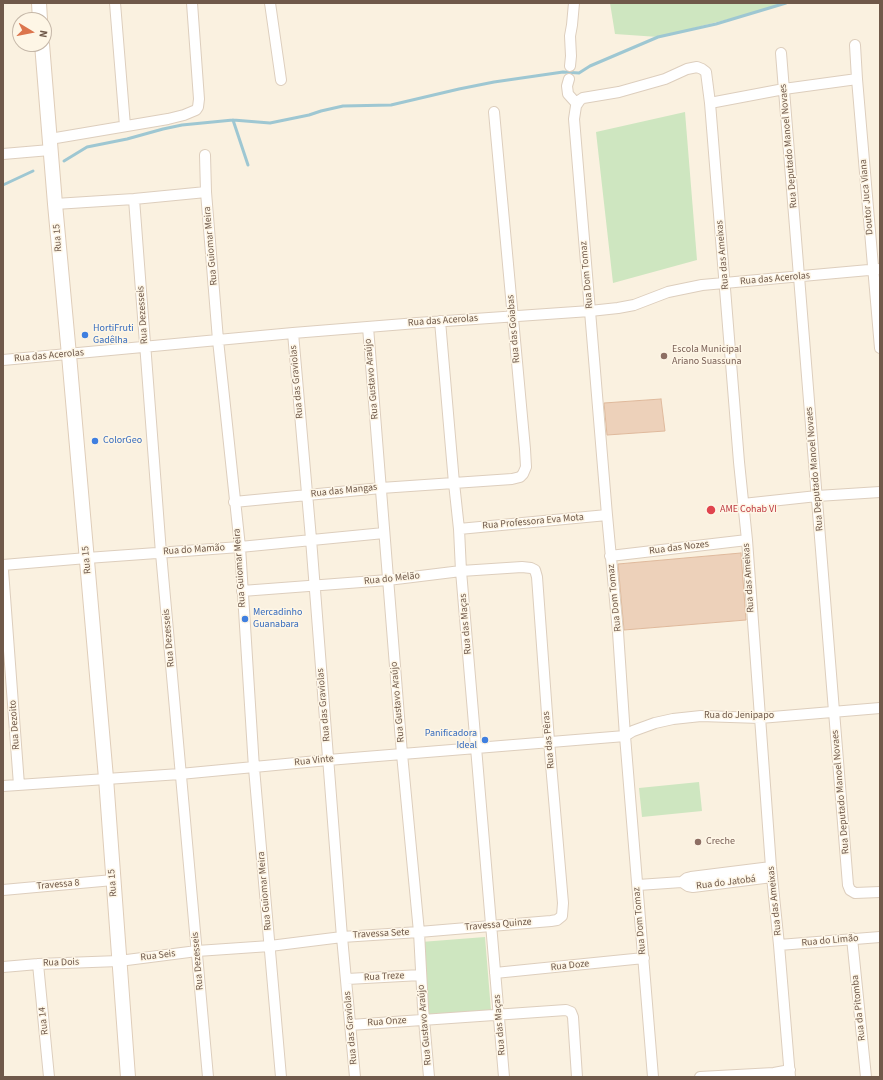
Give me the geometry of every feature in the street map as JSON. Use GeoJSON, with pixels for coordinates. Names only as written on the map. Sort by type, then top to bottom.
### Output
{"type":"FeatureCollection","features":[{"type":"Feature","properties":{"kind":"main road","name":"Rua 15"},"geometry":{"type":"LineString","coordinates":[[43,52],[106,778],[128,1077]]}},
{"type":"Feature","properties":{"kind":"street"},"geometry":{"type":"LineString","coordinates":[[115,3],[125,126]]}},
{"type":"Feature","properties":{"kind":"street"},"geometry":{"type":"LineString","coordinates":[[3,154],[125,126],[168,119],[192,113],[198,107],[199,99],[192,3]]}},
{"type":"Feature","properties":{"kind":"street"},"geometry":{"type":"LineString","coordinates":[[270,3],[281,80]]}},
{"type":"Feature","properties":{"kind":"street"},"geometry":{"type":"LineString","coordinates":[[570,66],[570,36],[574,3]]}},
{"type":"Feature","properties":{"kind":"street","name":"Doutor Juca Viana"},"geometry":{"type":"LineString","coordinates":[[855,45],[856,79],[877,270],[880,348]]}},
{"type":"Feature","properties":{"kind":"street","name":"Rua Deputado Manoel Novaes"},"geometry":{"type":"LineString","coordinates":[[781,53],[848,885],[850,890],[855,893],[880,892]]}},
{"type":"Feature","properties":{"kind":"street","name":"Rua das Ameixas"},"geometry":{"type":"LineString","coordinates":[[577,104],[583,98],[619,92],[665,79],[687,68],[699,67],[704,70],[708,79],[726,283],[772,872],[790,1074]]}},
{"type":"Feature","properties":{"kind":"street"},"geometry":{"type":"LineString","coordinates":[[569,79],[567,86],[568,94],[577,104]]}},
{"type":"Feature","properties":{"kind":"street"},"geometry":{"type":"LineString","coordinates":[[710,103],[856,79]]}},
{"type":"Feature","properties":{"kind":"street","name":"Rua Dom Tomaz"},"geometry":{"type":"LineString","coordinates":[[577,104],[574,119],[610,556],[618,632],[653,1077]]}},
{"type":"Feature","properties":{"kind":"street","name":"Rua das Goiabas"},"geometry":{"type":"LineString","coordinates":[[454,483],[512,479],[521,476],[526,470],[526,449],[494,112]]}},
{"type":"Feature","properties":{"kind":"street","name":"Rua Guiomar Meira"},"geometry":{"type":"LineString","coordinates":[[205,155],[206,192],[218,340],[234,502],[240,547],[254,768],[281,1077]]}},
{"type":"Feature","properties":{"kind":"street"},"geometry":{"type":"LineString","coordinates":[[55,204],[134,199],[206,192]]}},
{"type":"Feature","properties":{"kind":"street","name":"Rua Dezesseis"},"geometry":{"type":"LineString","coordinates":[[134,199],[161,553],[208,1077]]}},
{"type":"Feature","properties":{"kind":"street","name":"Rua das Acerolas"},"geometry":{"type":"LineString","coordinates":[[3,360],[70,355],[293,333],[590,311],[634,305],[668,292],[702,285],[877,270]]}},
{"type":"Feature","properties":{"kind":"street","name":"Rua das Maças"},"geometry":{"type":"LineString","coordinates":[[440,321],[459,529],[461,571],[490,926],[496,973],[504,1077]]}},
{"type":"Feature","properties":{"kind":"street","name":"Rua Gustavo Araújo"},"geometry":{"type":"LineString","coordinates":[[368,327],[402,754],[419,932],[420,975],[429,1077]]}},
{"type":"Feature","properties":{"kind":"street","name":"Rua das Graviolas"},"geometry":{"type":"LineString","coordinates":[[293,333],[311,539],[342,937],[355,1077]]}},
{"type":"Feature","properties":{"kind":"street","name":"Rua das Mangas"},"geometry":{"type":"LineString","coordinates":[[234,502],[381,488],[454,483]]}},
{"type":"Feature","properties":{"kind":"street"},"geometry":{"type":"LineString","coordinates":[[743,504],[817,496],[880,492]]}},
{"type":"Feature","properties":{"kind":"street","name":"Rua Professora Eva Mota"},"geometry":{"type":"LineString","coordinates":[[459,529],[607,515]]}},
{"type":"Feature","properties":{"kind":"street","name":"Rua do Mamão"},"geometry":{"type":"LineString","coordinates":[[3,565],[240,547],[384,533]]}},
{"type":"Feature","properties":{"kind":"street","name":"Rua das Nozes"},"geometry":{"type":"LineString","coordinates":[[610,556],[746,540]]}},
{"type":"Feature","properties":{"kind":"street","name":"Rua do Melão"},"geometry":{"type":"LineString","coordinates":[[242,591],[388,580],[461,571],[526,567],[535,570],[537,577]]}},
{"type":"Feature","properties":{"kind":"street","name":"Rua Dezoito"},"geometry":{"type":"LineString","coordinates":[[3,570],[20,785]]}},
{"type":"Feature","properties":{"kind":"street","name":"Rua das Pêras"},"geometry":{"type":"LineString","coordinates":[[537,577],[549,742],[564,903]]}},
{"type":"Feature","properties":{"kind":"street","name":"Rua do Jenipapo"},"geometry":{"type":"LineString","coordinates":[[625,736],[647,725],[673,719],[701,716],[760,718],[880,708]]}},
{"type":"Feature","properties":{"kind":"street","name":"Rua Vinte"},"geometry":{"type":"LineString","coordinates":[[3,786],[180,774],[328,760],[625,736]]}},
{"type":"Feature","properties":{"kind":"street","name":"Rua do Jatobá"},"geometry":{"type":"LineString","coordinates":[[638,885],[682,882],[693,887],[772,872]]}},
{"type":"Feature","properties":{"kind":"street","name":"Travessa 8"},"geometry":{"type":"LineString","coordinates":[[3,890],[113,880]]}},
{"type":"Feature","properties":{"kind":"street","name":"Travessa Quinze"},"geometry":{"type":"LineString","coordinates":[[419,932],[557,920],[562,916],[564,903]]}},
{"type":"Feature","properties":{"kind":"street","name":"Travessa Sete"},"geometry":{"type":"LineString","coordinates":[[342,937],[419,932]]}},
{"type":"Feature","properties":{"kind":"street"},"geometry":{"type":"LineString","coordinates":[[197,951],[270,946],[342,937]]}},
{"type":"Feature","properties":{"kind":"street","name":"Rua do Limão"},"geometry":{"type":"LineString","coordinates":[[779,945],[852,938],[880,937]]}},
{"type":"Feature","properties":{"kind":"street","name":"Rua da Pitomba"},"geometry":{"type":"LineString","coordinates":[[852,938],[866,1077]]}},
{"type":"Feature","properties":{"kind":"street","name":"Rua Seis"},"geometry":{"type":"LineString","coordinates":[[119,961],[197,951]]}},
{"type":"Feature","properties":{"kind":"street","name":"Rua Doze"},"geometry":{"type":"LineString","coordinates":[[496,973],[644,958]]}},
{"type":"Feature","properties":{"kind":"street","name":"Rua Dois"},"geometry":{"type":"LineString","coordinates":[[3,967],[119,961]]}},
{"type":"Feature","properties":{"kind":"street","name":"Rua 14"},"geometry":{"type":"LineString","coordinates":[[38,964],[49,1077]]}},
{"type":"Feature","properties":{"kind":"street","name":"Rua Treze"},"geometry":{"type":"LineString","coordinates":[[347,979],[420,975]]}},
{"type":"Feature","properties":{"kind":"street","name":"Rua Onze"},"geometry":{"type":"LineString","coordinates":[[350,1025],[566,1010],[571,1012],[573,1017],[577,1077]]}},
{"type":"Feature","properties":{"kind":"street"},"geometry":{"type":"LineString","coordinates":[[700,1077],[790,1074]]}},
{"type":"Feature","properties":{"kind":"green space"},"geometry":{"type":"Polygon","coordinates":[[[610,3],[786,3],[658,37],[615,34],[610,3]]]}},
{"type":"Feature","properties":{"kind":"green space"},"geometry":{"type":"Polygon","coordinates":[[[685,112],[697,260],[613,283],[596,132],[685,112]]]}},
{"type":"Feature","properties":{"kind":"green space"},"geometry":{"type":"Polygon","coordinates":[[[699,782],[702,811],[642,817],[639,788],[699,782]]]}},
{"type":"Feature","properties":{"kind":"green space"},"geometry":{"type":"Polygon","coordinates":[[[485,937],[491,1011],[427,1016],[421,942],[485,937]]]}},
{"type":"Feature","properties":{"kind":"building"},"geometry":{"type":"Polygon","coordinates":[[[661,399],[665,431],[607,435],[604,403],[661,399]]]}},
{"type":"Feature","properties":{"kind":"building"},"geometry":{"type":"Polygon","coordinates":[[[741,553],[746,620],[624,630],[618,564],[741,553]]]}},
{"type":"Feature","properties":{"kind":"waterway"},"geometry":{"type":"LineString","coordinates":[[64,161],[87,147],[127,139],[182,125],[233,120],[270,123],[343,106],[391,105],[494,82],[563,72],[579,73],[590,66],[658,37],[716,24],[786,3]]}},
{"type":"Feature","properties":{"kind":"waterway"},"geometry":{"type":"LineString","coordinates":[[233,120],[248,165]]}},
{"type":"Feature","properties":{"kind":"waterway"},"geometry":{"type":"LineString","coordinates":[[3,185],[33,171]]}},
{"type":"Feature","properties":{"kind":"place","name":"HortiFruti Gadêlha"},"geometry":{"type":"Point","coordinates":[85,335]}},
{"type":"Feature","properties":{"kind":"place","name":"Escola Municipal Ariano Suassuna"},"geometry":{"type":"Point","coordinates":[664,356]}},
{"type":"Feature","properties":{"kind":"place","name":"ColorGeo"},"geometry":{"type":"Point","coordinates":[95,441]}},
{"type":"Feature","properties":{"kind":"place","name":"AME Cohab VI"},"geometry":{"type":"Point","coordinates":[711,510]}},
{"type":"Feature","properties":{"kind":"place","name":"Mercadinho Guanabara"},"geometry":{"type":"Point","coordinates":[245,619]}},
{"type":"Feature","properties":{"kind":"place","name":"Panificadora Ideal"},"geometry":{"type":"Point","coordinates":[485,740]}},
{"type":"Feature","properties":{"kind":"place","name":"Creche"},"geometry":{"type":"Point","coordinates":[698,842]}}]}
